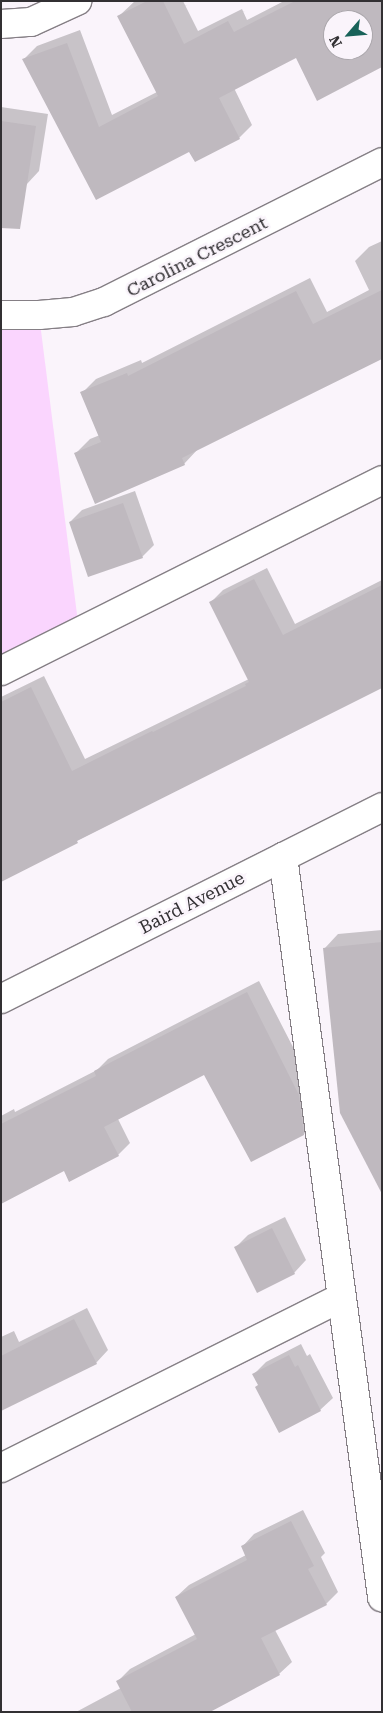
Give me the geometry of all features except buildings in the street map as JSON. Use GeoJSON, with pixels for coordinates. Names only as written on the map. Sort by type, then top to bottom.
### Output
{"type":"FeatureCollection","features":[{"type":"Feature","properties":{"kind":"street"},"geometry":{"type":"LineString","coordinates":[[1,24],[31,22],[77,1]]}},
{"type":"Feature","properties":{"kind":"street","name":"Carolina Crescent"},"geometry":{"type":"LineString","coordinates":[[1,315],[39,315],[73,312],[104,302],[382,162]]}},
{"type":"Feature","properties":{"kind":"street"},"geometry":{"type":"LineString","coordinates":[[1,671],[79,630],[382,480]]}},
{"type":"Feature","properties":{"kind":"street","name":"Baird Avenue"},"geometry":{"type":"LineString","coordinates":[[1,998],[382,807]]}},
{"type":"Feature","properties":{"kind":"street"},"geometry":{"type":"LineString","coordinates":[[283,857],[382,1597]]}},
{"type":"Feature","properties":{"kind":"street"},"geometry":{"type":"LineString","coordinates":[[1,1468],[341,1298]]}},
{"type":"Feature","properties":{"kind":"shaded area"},"geometry":{"type":"Polygon","coordinates":[[[1,315],[39,315],[79,630],[1,671],[1,315]]]}}]}
